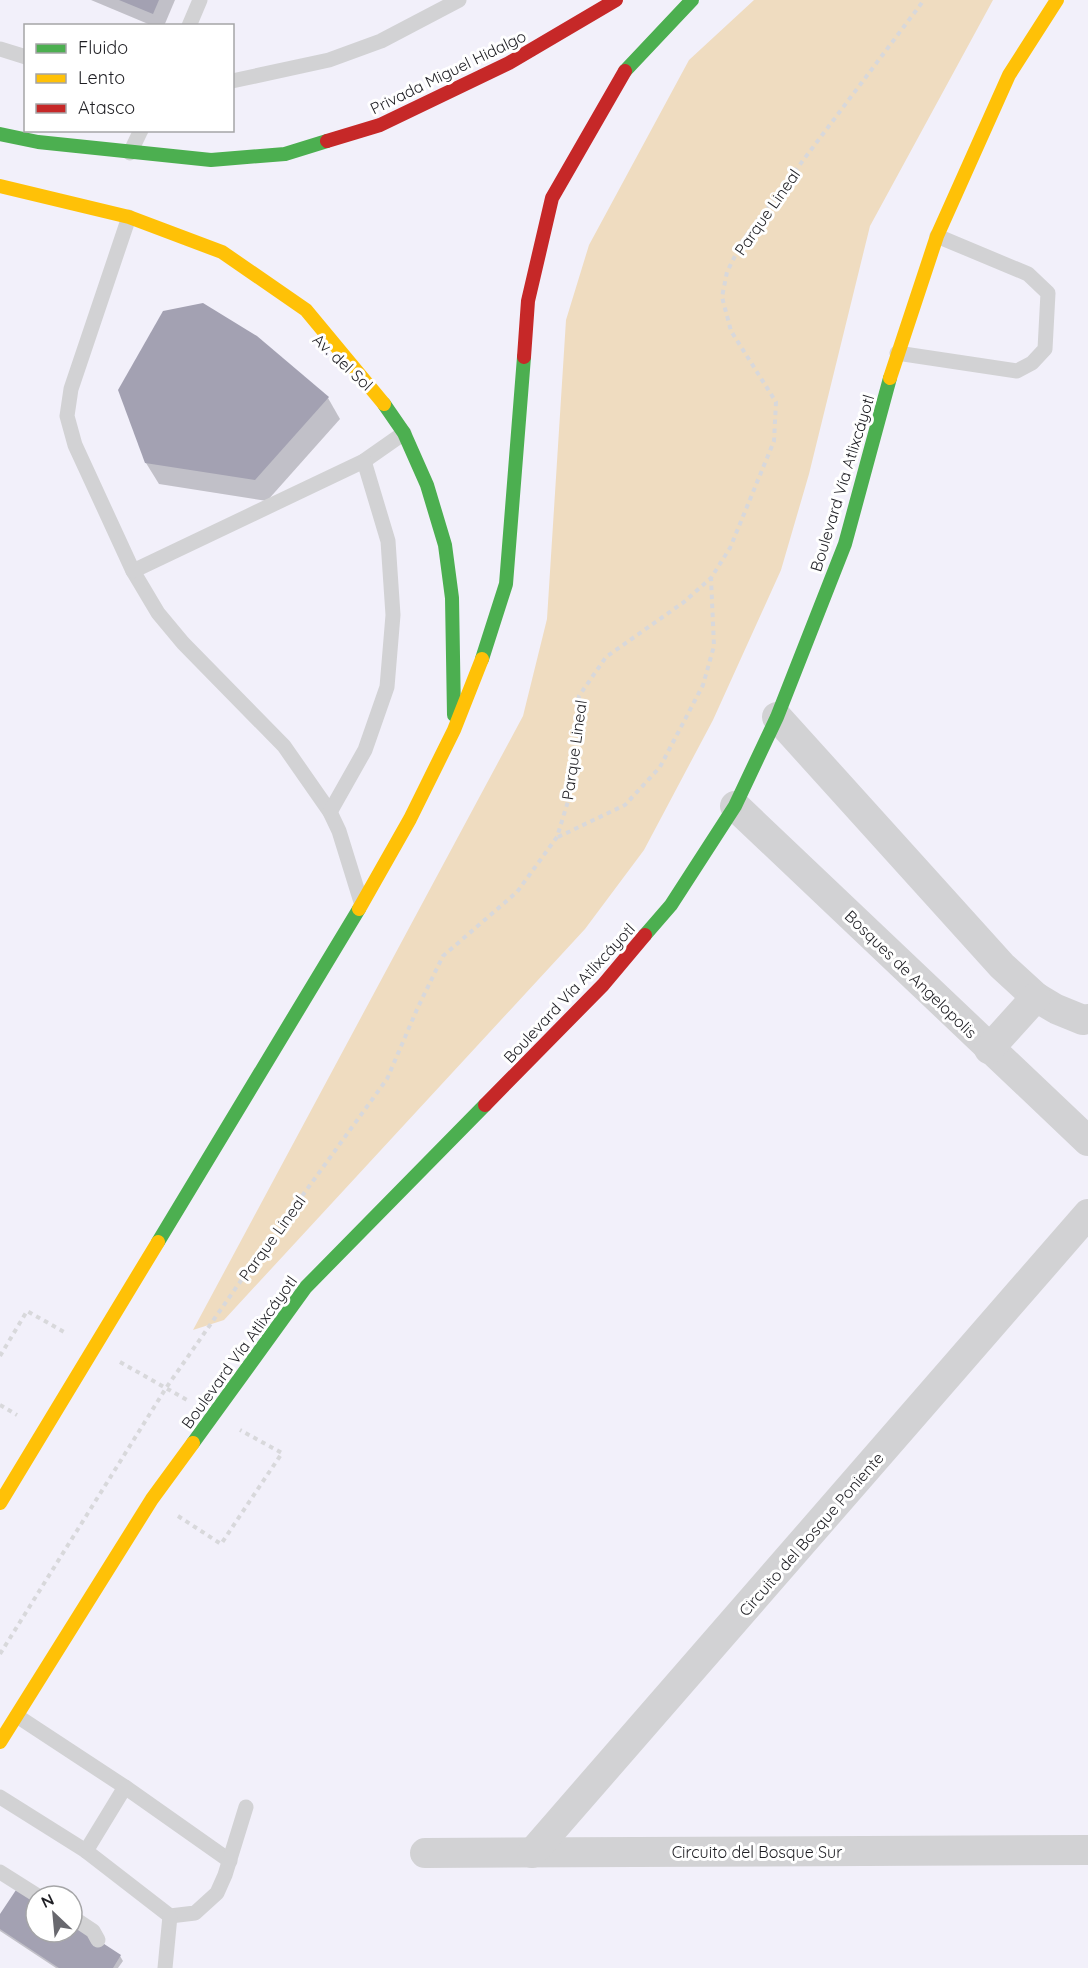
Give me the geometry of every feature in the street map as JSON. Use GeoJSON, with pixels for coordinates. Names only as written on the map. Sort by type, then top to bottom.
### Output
{"type":"FeatureCollection","features":[{"type":"Feature","properties":{"kind":"main road","name":"Privada Miguel Hidalgo"},"geometry":{"type":"LineString","coordinates":[[0,134],[38,142],[210,160],[285,154],[380,125],[509,63],[616,0]]}},
{"type":"Feature","properties":{"kind":"main road"},"geometry":{"type":"LineString","coordinates":[[0,1503],[362,904],[410,819],[454,730],[482,663],[506,584],[528,301],[552,198],[626,70],[692,0]]}},
{"type":"Feature","properties":{"kind":"main road","name":"Boulevard Vía Atlixcáyotl"},"geometry":{"type":"LineString","coordinates":[[0,1742],[152,1499],[306,1287],[603,986],[671,905],[735,806],[777,717],[845,544],[897,353],[937,236],[1009,75],[1057,0]]}},
{"type":"Feature","properties":{"kind":"main road"},"geometry":{"type":"LineString","coordinates":[[0,186],[129,217],[222,252],[306,310],[375,391],[404,433],[427,485],[445,545],[452,598],[454,730]]}},
{"type":"Feature","properties":{"kind":"street"},"geometry":{"type":"LineString","coordinates":[[777,717],[1002,966],[1036,997],[1086,1022]]}},
{"type":"Feature","properties":{"kind":"street","name":"Bosques de Angelopolis"},"geometry":{"type":"LineString","coordinates":[[735,806],[988,1049],[1088,1141]]}},
{"type":"Feature","properties":{"kind":"street"},"geometry":{"type":"LineString","coordinates":[[988,1049],[1036,997]]}},
{"type":"Feature","properties":{"kind":"street","name":"Circuito del Bosque Poniente"},"geometry":{"type":"LineString","coordinates":[[532,1853],[1088,1214]]}},
{"type":"Feature","properties":{"kind":"street","name":"Circuito del Bosque Sur"},"geometry":{"type":"LineString","coordinates":[[425,1853],[1088,1850]]}},
{"type":"Feature","properties":{"kind":"lane"},"geometry":{"type":"LineString","coordinates":[[190,24],[200,0]]}},
{"type":"Feature","properties":{"kind":"lane"},"geometry":{"type":"LineString","coordinates":[[234,81],[283,71],[339,56],[381,41],[459,0]]}},
{"type":"Feature","properties":{"kind":"lane"},"geometry":{"type":"LineString","coordinates":[[0,49],[24,56]]}},
{"type":"Feature","properties":{"kind":"lane"},"geometry":{"type":"LineString","coordinates":[[130,153],[140,132]]}},
{"type":"Feature","properties":{"kind":"lane"},"geometry":{"type":"LineString","coordinates":[[129,217],[70,388],[67,416],[75,445],[133,571],[158,613],[183,643],[284,747],[330,812],[339,831],[362,904]]}},
{"type":"Feature","properties":{"kind":"lane"},"geometry":{"type":"LineString","coordinates":[[897,353],[1017,371],[1032,363],[1045,349],[1048,293],[1028,274],[937,236]]}},
{"type":"Feature","properties":{"kind":"lane"},"geometry":{"type":"LineString","coordinates":[[133,571],[364,461],[404,433]]}},
{"type":"Feature","properties":{"kind":"lane"},"geometry":{"type":"LineString","coordinates":[[330,812],[364,750],[387,687],[393,615],[388,541],[364,461]]}},
{"type":"Feature","properties":{"kind":"lane"},"geometry":{"type":"LineString","coordinates":[[16,1716],[125,1787],[230,1861]]}},
{"type":"Feature","properties":{"kind":"lane"},"geometry":{"type":"LineString","coordinates":[[86,1851],[125,1787]]}},
{"type":"Feature","properties":{"kind":"lane"},"geometry":{"type":"LineString","coordinates":[[0,1797],[86,1851],[170,1916],[195,1913],[217,1893],[230,1861],[246,1807]]}},
{"type":"Feature","properties":{"kind":"lane"},"geometry":{"type":"LineString","coordinates":[[0,1872],[24,1887]]}},
{"type":"Feature","properties":{"kind":"lane"},"geometry":{"type":"LineString","coordinates":[[165,1968],[170,1916]]}},
{"type":"Feature","properties":{"kind":"lane"},"geometry":{"type":"LineString","coordinates":[[84,1925],[93,1931],[98,1940]]}},
{"type":"Feature","properties":{"kind":"path","name":"Parque Lineal"},"geometry":{"type":"LineString","coordinates":[[0,1654],[166,1388],[387,1079],[418,1007],[444,956],[517,892],[557,837],[569,798],[579,696],[606,657],[684,602],[711,578],[730,548],[774,441],[776,402],[731,331],[722,297],[726,272],[743,240],[924,1]]}},
{"type":"Feature","properties":{"kind":"path","name":"Parque Lineal"},"geometry":{"type":"LineString","coordinates":[[557,837],[625,805],[660,767],[703,686],[714,646],[711,578]]}},
{"type":"Feature","properties":{"kind":"path"},"geometry":{"type":"LineString","coordinates":[[0,1356],[27,1311],[76,1338]]}},
{"type":"Feature","properties":{"kind":"path"},"geometry":{"type":"LineString","coordinates":[[116,1360],[195,1404]]}},
{"type":"Feature","properties":{"kind":"path"},"geometry":{"type":"LineString","coordinates":[[152,1499],[221,1544],[282,1454],[234,1426]]}},
{"type":"Feature","properties":{"kind":"shaded area"},"geometry":{"type":"Polygon","coordinates":[[[754,0],[993,0],[870,226],[809,474],[781,570],[713,720],[644,850],[585,929],[224,1320],[193,1330],[523,716],[547,619],[566,320],[589,245],[689,60],[754,0]]]}},
{"type":"Feature","properties":{"kind":"building"},"geometry":{"type":"Polygon","coordinates":[[[119,0],[159,0],[153,14],[119,0]]]}},
{"type":"Feature","properties":{"kind":"building"},"geometry":{"type":"Polygon","coordinates":[[[203,303],[257,336],[329,397],[255,480],[145,463],[118,390],[163,311],[203,303]]]}},
{"type":"Feature","properties":{"kind":"building"},"geometry":{"type":"Polygon","coordinates":[[[18,1887],[24,1891],[24,1944],[84,1944],[84,1931],[121,1955],[113,1968],[59,1968],[0,1929],[0,1914],[18,1887]]]}},
{"type":"Feature","properties":{"kind":"traffic: fast"},"geometry":{"type":"LineString","coordinates":[[625,71],[692,0]]}},
{"type":"Feature","properties":{"kind":"traffic: fast"},"geometry":{"type":"LineString","coordinates":[[0,134],[38,142],[211,160],[285,154],[327,141]]}},
{"type":"Feature","properties":{"kind":"traffic: fast"},"geometry":{"type":"LineString","coordinates":[[482,659],[506,584],[524,357]]}},
{"type":"Feature","properties":{"kind":"traffic: fast"},"geometry":{"type":"LineString","coordinates":[[645,935],[671,905],[735,806],[777,717],[845,544],[890,378]]}},
{"type":"Feature","properties":{"kind":"traffic: fast"},"geometry":{"type":"LineString","coordinates":[[384,404],[404,433],[427,485],[445,545],[452,598],[454,715]]}},
{"type":"Feature","properties":{"kind":"traffic: fast"},"geometry":{"type":"LineString","coordinates":[[158,1242],[359,909]]}},
{"type":"Feature","properties":{"kind":"traffic: fast"},"geometry":{"type":"LineString","coordinates":[[193,1443],[306,1287],[485,1105]]}},
{"type":"Feature","properties":{"kind":"traffic: slow"},"geometry":{"type":"LineString","coordinates":[[890,378],[937,236],[1009,75],[1057,0]]}},
{"type":"Feature","properties":{"kind":"traffic: slow"},"geometry":{"type":"LineString","coordinates":[[0,186],[129,217],[222,252],[306,310],[384,404]]}},
{"type":"Feature","properties":{"kind":"traffic: slow"},"geometry":{"type":"LineString","coordinates":[[359,909],[410,819],[454,730],[482,659]]}},
{"type":"Feature","properties":{"kind":"traffic: slow"},"geometry":{"type":"LineString","coordinates":[[0,1503],[158,1242]]}},
{"type":"Feature","properties":{"kind":"traffic: slow"},"geometry":{"type":"LineString","coordinates":[[0,1742],[152,1499],[193,1443]]}},
{"type":"Feature","properties":{"kind":"traffic: jam"},"geometry":{"type":"LineString","coordinates":[[327,141],[380,125],[509,63],[616,0]]}},
{"type":"Feature","properties":{"kind":"traffic: jam"},"geometry":{"type":"LineString","coordinates":[[524,357],[528,301],[552,198],[625,71]]}},
{"type":"Feature","properties":{"kind":"traffic: jam"},"geometry":{"type":"LineString","coordinates":[[485,1105],[603,985],[645,935]]}}]}
